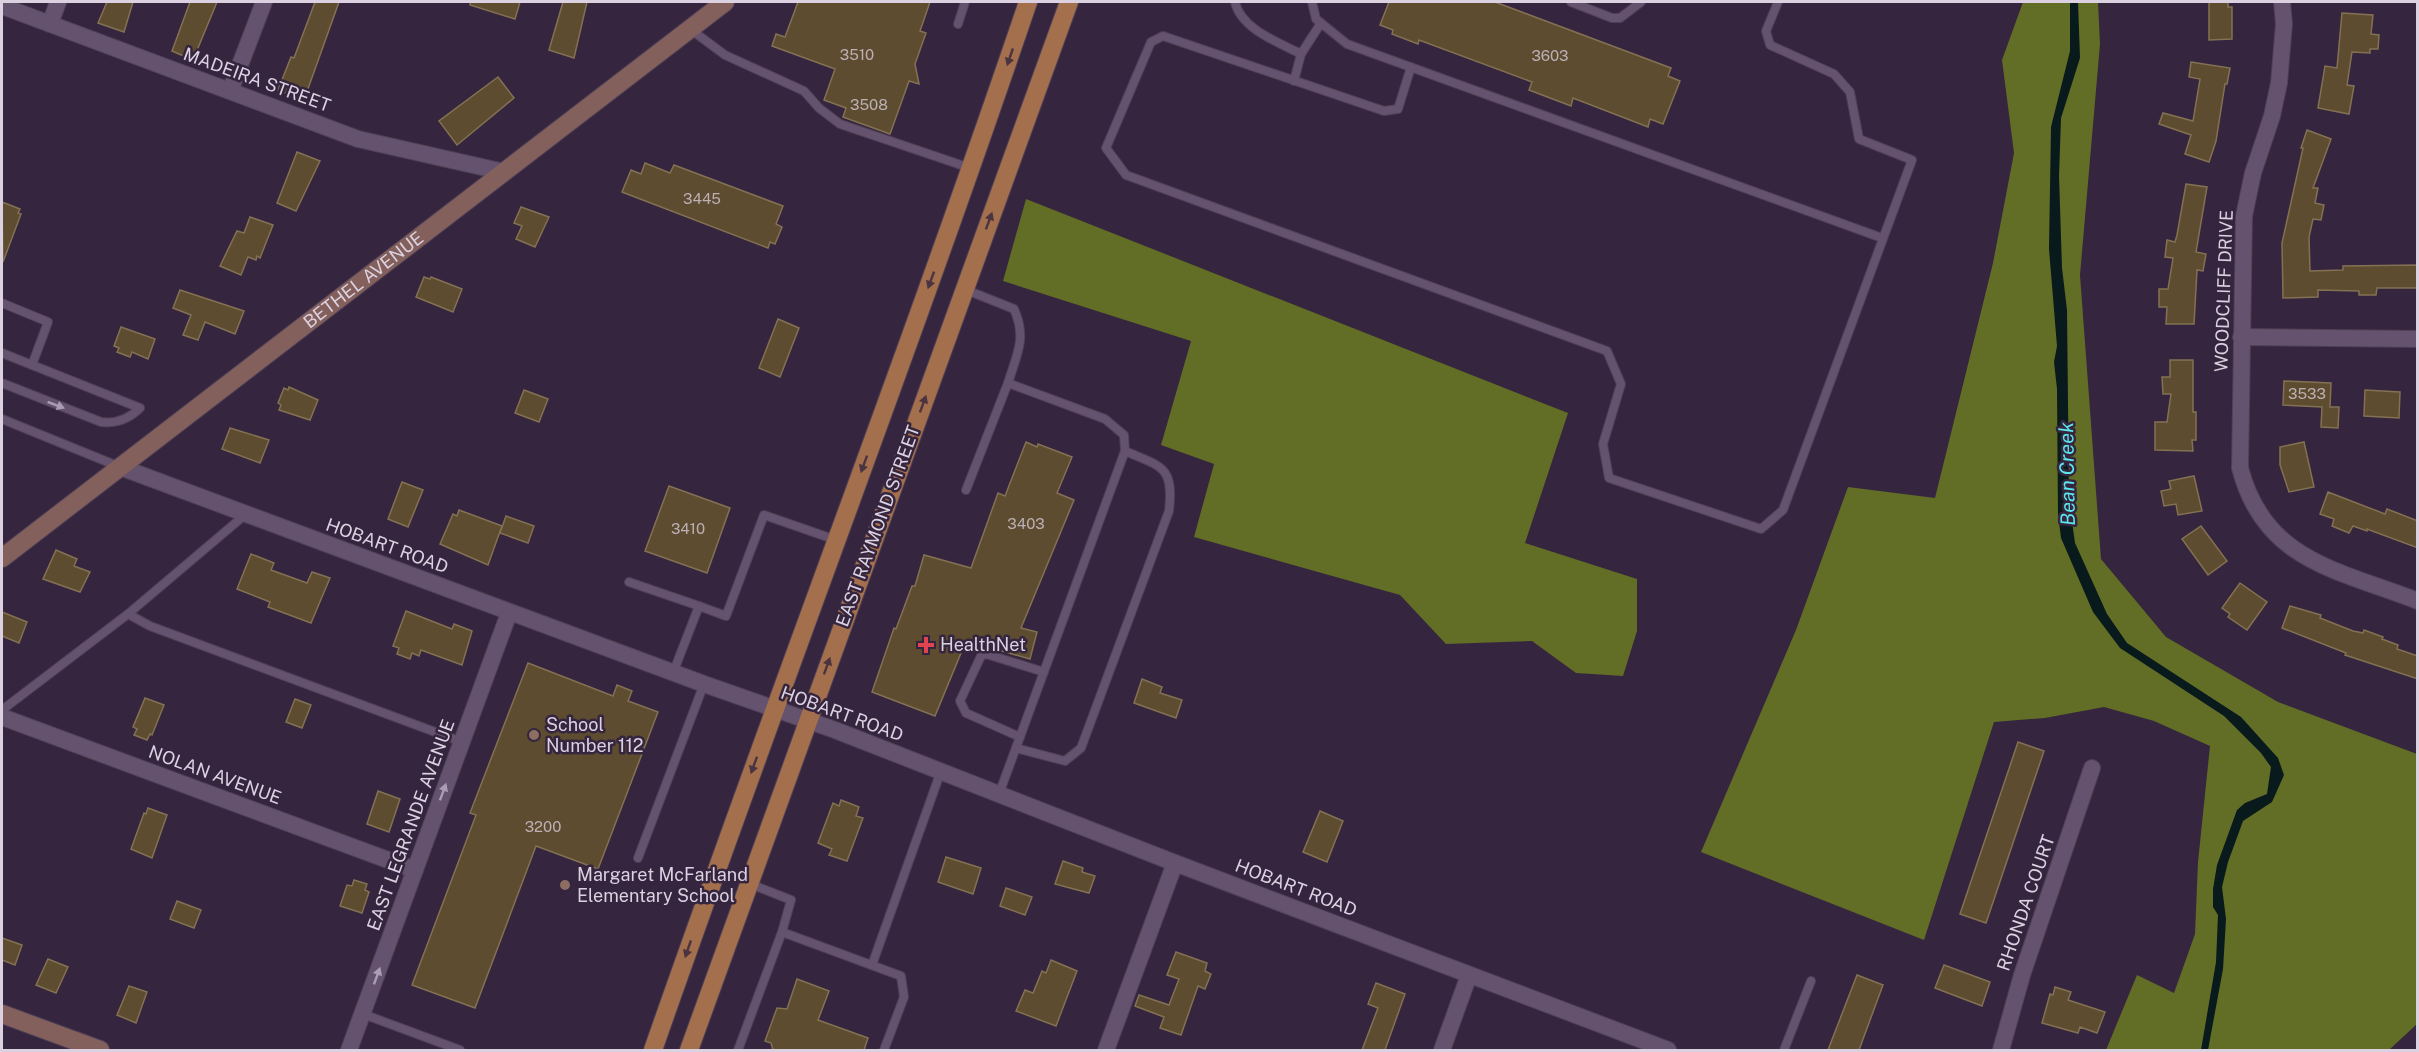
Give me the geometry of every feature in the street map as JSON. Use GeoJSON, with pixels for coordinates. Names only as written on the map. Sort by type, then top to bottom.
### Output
{"type":"FeatureCollection","features":[{"type":"Feature","properties":{"kind":"main road","name":"EAST RAYMOND STREET"},"geometry":{"type":"LineString","coordinates":[[653,1050],[774,710],[972,168],[1028,2]]}},
{"type":"Feature","properties":{"kind":"main road","name":"EAST RAYMOND STREET"},"geometry":{"type":"LineString","coordinates":[[689,1050],[806,721],[1069,2]]}},
{"type":"Feature","properties":{"kind":"street"},"geometry":{"type":"LineString","coordinates":[[50,24],[58,2]]}},
{"type":"Feature","properties":{"kind":"street"},"geometry":{"type":"LineString","coordinates":[[230,91],[264,2]]}},
{"type":"Feature","properties":{"kind":"street","name":"BETHEL AVENUE"},"geometry":{"type":"LineString","coordinates":[[2,558],[725,2]]}},
{"type":"Feature","properties":{"kind":"street","name":"WOODCLIFF DRIVE"},"geometry":{"type":"LineString","coordinates":[[2282,2],[2284,24],[2279,83],[2272,116],[2253,173],[2244,216],[2240,468],[2249,499],[2256,511],[2270,531],[2295,552],[2418,601]]}},
{"type":"Feature","properties":{"kind":"street","name":"MADEIRA STREET"},"geometry":{"type":"LineString","coordinates":[[2,6],[358,139],[504,172]]}},
{"type":"Feature","properties":{"kind":"street"},"geometry":{"type":"LineString","coordinates":[[2241,337],[2418,339]]}},
{"type":"Feature","properties":{"kind":"street","name":"HOBART ROAD"},"geometry":{"type":"LineString","coordinates":[[120,467],[509,613],[941,771],[1175,863],[1668,1050]]}},
{"type":"Feature","properties":{"kind":"street","name":"EAST LEGRANDE AVENUE"},"geometry":{"type":"LineString","coordinates":[[350,1050],[509,613]]}},
{"type":"Feature","properties":{"kind":"street","name":"NOLAN AVENUE"},"geometry":{"type":"LineString","coordinates":[[2,717],[415,870]]}},
{"type":"Feature","properties":{"kind":"street","name":"RHONDA COURT"},"geometry":{"type":"LineString","coordinates":[[2001,1050],[2022,975],[2092,768]]}},
{"type":"Feature","properties":{"kind":"street"},"geometry":{"type":"LineString","coordinates":[[1106,1050],[1175,863]]}},
{"type":"Feature","properties":{"kind":"street"},"geometry":{"type":"LineString","coordinates":[[1442,1050],[1469,975]]}},
{"type":"Feature","properties":{"kind":"street"},"geometry":{"type":"LineString","coordinates":[[2,1014],[100,1050]]}},
{"type":"Feature","properties":{"kind":"lane"},"geometry":{"type":"LineString","coordinates":[[958,24],[965,2]]}},
{"type":"Feature","properties":{"kind":"lane"},"geometry":{"type":"LineString","coordinates":[[1235,2],[1244,19],[1257,30],[1301,54]]}},
{"type":"Feature","properties":{"kind":"lane"},"geometry":{"type":"LineString","coordinates":[[1312,2],[1316,19],[1347,44],[1882,238]]}},
{"type":"Feature","properties":{"kind":"lane"},"geometry":{"type":"LineString","coordinates":[[1571,2],[1612,18],[1620,18],[1641,2]]}},
{"type":"Feature","properties":{"kind":"lane"},"geometry":{"type":"LineString","coordinates":[[1411,68],[1398,109],[1384,111],[1163,36],[1151,42],[1106,148],[1126,175],[1607,351],[1621,384],[1603,444],[1609,478],[1761,529],[1783,510],[1912,160],[1859,140],[1850,92],[1834,74],[1770,45],[1766,32],[1778,2]]}},
{"type":"Feature","properties":{"kind":"lane"},"geometry":{"type":"LineString","coordinates":[[1294,81],[1301,54],[1321,23]]}},
{"type":"Feature","properties":{"kind":"lane"},"geometry":{"type":"LineString","coordinates":[[690,29],[725,55],[804,91],[819,108],[840,124],[972,168]]}},
{"type":"Feature","properties":{"kind":"lane"},"geometry":{"type":"LineString","coordinates":[[964,289],[1014,309],[1022,326],[1021,342],[1008,383],[966,490]]}},
{"type":"Feature","properties":{"kind":"lane"},"geometry":{"type":"LineString","coordinates":[[2,303],[48,322],[32,365]]}},
{"type":"Feature","properties":{"kind":"lane"},"geometry":{"type":"LineString","coordinates":[[2,353],[140,408],[132,416],[113,423],[101,422],[2,383]]}},
{"type":"Feature","properties":{"kind":"lane"},"geometry":{"type":"LineString","coordinates":[[999,794],[1125,451],[1124,435],[1105,418],[1008,383]]}},
{"type":"Feature","properties":{"kind":"lane","name":"HOBART ROAD"},"geometry":{"type":"LineString","coordinates":[[2,419],[120,467]]}},
{"type":"Feature","properties":{"kind":"lane"},"geometry":{"type":"LineString","coordinates":[[1016,748],[1065,761],[1081,748],[1169,511],[1172,485],[1161,466],[1125,451]]}},
{"type":"Feature","properties":{"kind":"lane"},"geometry":{"type":"LineString","coordinates":[[2,710],[128,614],[246,514]]}},
{"type":"Feature","properties":{"kind":"lane"},"geometry":{"type":"LineString","coordinates":[[629,582],[726,616],[764,515],[836,540]]}},
{"type":"Feature","properties":{"kind":"lane"},"geometry":{"type":"LineString","coordinates":[[673,673],[699,606]]}},
{"type":"Feature","properties":{"kind":"lane"},"geometry":{"type":"LineString","coordinates":[[128,614],[150,626],[462,742]]}},
{"type":"Feature","properties":{"kind":"lane"},"geometry":{"type":"LineString","coordinates":[[1020,737],[966,713],[960,701],[981,656],[986,654],[1044,672]]}},
{"type":"Feature","properties":{"kind":"lane"},"geometry":{"type":"LineString","coordinates":[[638,858],[704,684]]}},
{"type":"Feature","properties":{"kind":"lane"},"geometry":{"type":"LineString","coordinates":[[872,965],[941,771]]}},
{"type":"Feature","properties":{"kind":"lane"},"geometry":{"type":"LineString","coordinates":[[738,1050],[782,932],[791,900],[748,883]]}},
{"type":"Feature","properties":{"kind":"lane"},"geometry":{"type":"LineString","coordinates":[[782,932],[901,976],[904,997],[885,1050]]}},
{"type":"Feature","properties":{"kind":"lane"},"geometry":{"type":"LineString","coordinates":[[1784,1050],[1811,981]]}},
{"type":"Feature","properties":{"kind":"lane"},"geometry":{"type":"LineString","coordinates":[[363,1014],[460,1050]]}},
{"type":"Feature","properties":{"kind":"green space"},"geometry":{"type":"Polygon","coordinates":[[[2023,2],[2098,2],[2100,44],[2080,275],[2101,559],[2166,637],[2278,702],[2417,754],[2417,1024],[2389,1050],[2106,1050],[2137,975],[2174,993],[2195,934],[2198,862],[2210,746],[2154,721],[2104,707],[2045,718],[1994,722],[1924,940],[1701,852],[1796,630],[1848,487],[1935,498],[1993,263],[2014,153],[2002,60],[2023,2]]]}},
{"type":"Feature","properties":{"kind":"green space"},"geometry":{"type":"Polygon","coordinates":[[[1026,199],[1568,413],[1525,543],[1637,579],[1637,631],[1623,676],[1576,673],[1532,641],[1446,644],[1400,595],[1194,537],[1214,464],[1161,445],[1191,341],[1003,281],[1026,199]]]}},
{"type":"Feature","properties":{"kind":"water","name":"Bean Creek"},"geometry":{"type":"Polygon","coordinates":[[[2070,2],[2078,2],[2080,58],[2061,118],[2059,176],[2062,268],[2067,310],[2069,500],[2075,543],[2107,614],[2127,643],[2241,717],[2278,758],[2284,775],[2272,802],[2243,821],[2228,862],[2222,887],[2226,919],[2223,969],[2208,1050],[2201,1050],[2216,962],[2218,915],[2213,907],[2213,889],[2217,865],[2237,810],[2245,803],[2267,794],[2271,767],[2261,753],[2224,716],[2120,648],[2093,612],[2061,538],[2058,514],[2057,389],[2054,362],[2057,346],[2049,249],[2051,127],[2070,51],[2070,2]]]}},
{"type":"Feature","properties":{"kind":"building"},"geometry":{"type":"Polygon","coordinates":[[[107,2],[133,2],[124,32],[98,23],[107,2]]]}},
{"type":"Feature","properties":{"kind":"building"},"geometry":{"type":"Polygon","coordinates":[[[190,2],[217,2],[193,60],[172,51],[190,2]]]}},
{"type":"Feature","properties":{"kind":"building"},"geometry":{"type":"Polygon","coordinates":[[[315,2],[339,2],[304,100],[278,90],[291,57],[294,58],[315,2]]]}},
{"type":"Feature","properties":{"kind":"building"},"geometry":{"type":"Polygon","coordinates":[[[470,2],[520,2],[515,19],[470,5],[470,2]]]}},
{"type":"Feature","properties":{"kind":"building"},"geometry":{"type":"Polygon","coordinates":[[[563,2],[587,2],[574,58],[549,50],[563,2]]]}},
{"type":"Feature","properties":{"kind":"building"},"geometry":{"type":"Polygon","coordinates":[[[798,2],[930,2],[920,31],[926,33],[915,64],[919,84],[909,81],[890,134],[843,117],[846,108],[824,100],[835,69],[772,46],[776,34],[785,37],[798,2]]]}},
{"type":"Feature","properties":{"kind":"building"},"geometry":{"type":"Polygon","coordinates":[[[1389,2],[1495,2],[1671,68],[1668,76],[1680,81],[1663,124],[1650,119],[1648,127],[1573,98],[1571,106],[1529,90],[1532,82],[1419,40],[1418,44],[1392,34],[1393,30],[1380,25],[1389,2]]]}},
{"type":"Feature","properties":{"kind":"building"},"geometry":{"type":"Polygon","coordinates":[[[2209,2],[2228,2],[2228,7],[2232,7],[2232,39],[2209,40],[2209,2]]]}},
{"type":"Feature","properties":{"kind":"building"},"geometry":{"type":"Polygon","coordinates":[[[2342,13],[2373,15],[2371,34],[2379,35],[2378,49],[2370,49],[2370,53],[2352,52],[2347,85],[2354,86],[2349,114],[2318,108],[2325,66],[2337,68],[2342,13]]]}},
{"type":"Feature","properties":{"kind":"building"},"geometry":{"type":"Polygon","coordinates":[[[2191,62],[2230,68],[2227,84],[2225,84],[2216,141],[2209,162],[2185,154],[2191,135],[2159,124],[2163,113],[2193,121],[2200,79],[2189,77],[2191,62]]]}},
{"type":"Feature","properties":{"kind":"building"},"geometry":{"type":"Polygon","coordinates":[[[498,77],[514,98],[457,145],[439,121],[498,77]]]}},
{"type":"Feature","properties":{"kind":"building"},"geometry":{"type":"Polygon","coordinates":[[[2307,130],[2331,139],[2313,188],[2318,188],[2315,203],[2324,205],[2321,220],[2313,219],[2309,237],[2310,271],[2343,270],[2343,266],[2418,265],[2418,288],[2377,288],[2376,295],[2359,295],[2359,291],[2318,290],[2318,297],[2283,298],[2282,243],[2303,148],[2301,148],[2307,130]]]}},
{"type":"Feature","properties":{"kind":"building"},"geometry":{"type":"Polygon","coordinates":[[[297,152],[320,161],[296,211],[277,203],[297,152]]]}},
{"type":"Feature","properties":{"kind":"building"},"geometry":{"type":"Polygon","coordinates":[[[645,163],[670,173],[674,165],[783,206],[776,224],[782,227],[775,244],[770,242],[768,248],[622,192],[631,170],[641,174],[645,163]]]}},
{"type":"Feature","properties":{"kind":"building"},"geometry":{"type":"Polygon","coordinates":[[[2186,184],[2207,187],[2196,252],[2206,254],[2203,271],[2197,270],[2194,324],[2166,324],[2167,307],[2159,307],[2159,289],[2168,289],[2173,258],[2165,257],[2167,240],[2175,242],[2186,184]]]}},
{"type":"Feature","properties":{"kind":"building"},"geometry":{"type":"Polygon","coordinates":[[[2,202],[20,209],[18,213],[21,214],[3,262],[2,202]]]}},
{"type":"Feature","properties":{"kind":"building"},"geometry":{"type":"Polygon","coordinates":[[[521,207],[549,217],[535,247],[516,239],[522,226],[514,223],[521,207]]]}},
{"type":"Feature","properties":{"kind":"building"},"geometry":{"type":"Polygon","coordinates":[[[250,217],[273,225],[260,258],[257,256],[256,260],[248,257],[241,275],[220,266],[237,231],[244,233],[250,217]]]}},
{"type":"Feature","properties":{"kind":"building"},"geometry":{"type":"Polygon","coordinates":[[[424,277],[430,279],[431,277],[462,289],[453,312],[416,297],[424,277]]]}},
{"type":"Feature","properties":{"kind":"building"},"geometry":{"type":"Polygon","coordinates":[[[180,290],[244,311],[235,334],[205,322],[198,340],[183,335],[191,315],[173,308],[180,290]]]}},
{"type":"Feature","properties":{"kind":"building"},"geometry":{"type":"Polygon","coordinates":[[[778,319],[799,328],[780,377],[759,368],[778,319]]]}},
{"type":"Feature","properties":{"kind":"building"},"geometry":{"type":"Polygon","coordinates":[[[121,327],[155,339],[148,359],[132,352],[130,357],[117,352],[119,348],[114,346],[121,327]]]}},
{"type":"Feature","properties":{"kind":"building"},"geometry":{"type":"Polygon","coordinates":[[[2170,360],[2193,360],[2193,412],[2196,412],[2196,440],[2192,440],[2193,451],[2155,450],[2155,422],[2167,422],[2171,394],[2163,394],[2162,377],[2170,377],[2170,360]]]}},
{"type":"Feature","properties":{"kind":"building"},"geometry":{"type":"Polygon","coordinates":[[[2284,381],[2331,383],[2330,407],[2339,407],[2338,428],[2321,427],[2322,407],[2283,405],[2284,381]]]}},
{"type":"Feature","properties":{"kind":"building"},"geometry":{"type":"Polygon","coordinates":[[[289,387],[318,400],[310,420],[279,410],[281,405],[278,403],[284,388],[288,390],[289,387]]]}},
{"type":"Feature","properties":{"kind":"building"},"geometry":{"type":"Polygon","coordinates":[[[524,390],[548,399],[539,422],[515,413],[524,390]]]}},
{"type":"Feature","properties":{"kind":"building"},"geometry":{"type":"Polygon","coordinates":[[[2365,390],[2400,392],[2399,418],[2364,416],[2365,390]]]}},
{"type":"Feature","properties":{"kind":"building"},"geometry":{"type":"Polygon","coordinates":[[[230,428],[269,440],[260,463],[222,449],[230,428]]]}},
{"type":"Feature","properties":{"kind":"building"},"geometry":{"type":"Polygon","coordinates":[[[1026,442],[1037,447],[1038,444],[1072,457],[1057,493],[1074,500],[1021,628],[1037,632],[1030,659],[966,641],[935,716],[872,692],[894,628],[896,629],[912,586],[915,586],[924,555],[971,568],[998,493],[1005,496],[1026,442]]]}},
{"type":"Feature","properties":{"kind":"building"},"geometry":{"type":"Polygon","coordinates":[[[2304,442],[2314,487],[2289,492],[2280,465],[2280,447],[2304,442]]]}},
{"type":"Feature","properties":{"kind":"building"},"geometry":{"type":"Polygon","coordinates":[[[2194,476],[2202,511],[2178,515],[2176,504],[2164,506],[2161,491],[2171,489],[2169,481],[2194,476]]]}},
{"type":"Feature","properties":{"kind":"building"},"geometry":{"type":"Polygon","coordinates":[[[402,482],[423,490],[408,527],[388,519],[402,482]]]}},
{"type":"Feature","properties":{"kind":"building"},"geometry":{"type":"Polygon","coordinates":[[[669,486],[730,508],[707,573],[645,551],[669,486]]]}},
{"type":"Feature","properties":{"kind":"building"},"geometry":{"type":"Polygon","coordinates":[[[2328,492],[2385,514],[2387,509],[2418,521],[2418,548],[2367,529],[2367,531],[2353,526],[2349,533],[2332,526],[2334,519],[2320,514],[2328,492]]]}},
{"type":"Feature","properties":{"kind":"building"},"geometry":{"type":"Polygon","coordinates":[[[459,510],[502,526],[488,565],[440,544],[453,514],[457,516],[459,510]]]}},
{"type":"Feature","properties":{"kind":"building"},"geometry":{"type":"Polygon","coordinates":[[[506,516],[534,526],[528,543],[500,533],[506,516]]]}},
{"type":"Feature","properties":{"kind":"building"},"geometry":{"type":"Polygon","coordinates":[[[2201,526],[2227,561],[2208,575],[2182,539],[2201,526]]]}},
{"type":"Feature","properties":{"kind":"building"},"geometry":{"type":"Polygon","coordinates":[[[56,550],[77,559],[74,566],[90,572],[80,592],[43,579],[56,550]]]}},
{"type":"Feature","properties":{"kind":"building"},"geometry":{"type":"Polygon","coordinates":[[[251,554],[274,563],[271,570],[307,583],[312,572],[330,578],[311,623],[268,607],[270,602],[237,589],[251,554]]]}},
{"type":"Feature","properties":{"kind":"building"},"geometry":{"type":"Polygon","coordinates":[[[2240,583],[2267,602],[2247,630],[2228,617],[2230,614],[2222,608],[2240,583]]]}},
{"type":"Feature","properties":{"kind":"building"},"geometry":{"type":"Polygon","coordinates":[[[2290,606],[2321,615],[2320,618],[2353,631],[2363,633],[2364,630],[2383,637],[2382,639],[2398,645],[2397,649],[2418,656],[2418,679],[2345,655],[2346,653],[2282,628],[2290,606]]]}},
{"type":"Feature","properties":{"kind":"building"},"geometry":{"type":"Polygon","coordinates":[[[406,611],[452,629],[454,624],[472,631],[462,665],[421,650],[419,656],[412,653],[410,659],[397,654],[399,648],[393,646],[406,611]]]}},
{"type":"Feature","properties":{"kind":"building"},"geometry":{"type":"Polygon","coordinates":[[[2,612],[27,622],[19,643],[2,636],[2,612]]]}},
{"type":"Feature","properties":{"kind":"building"},"geometry":{"type":"Polygon","coordinates":[[[528,663],[613,696],[617,685],[632,691],[628,701],[658,712],[598,869],[536,846],[475,1008],[412,985],[476,815],[470,813],[528,663]]]}},
{"type":"Feature","properties":{"kind":"building"},"geometry":{"type":"Polygon","coordinates":[[[1142,679],[1162,687],[1160,693],[1182,700],[1176,718],[1134,703],[1142,679]]]}},
{"type":"Feature","properties":{"kind":"building"},"geometry":{"type":"Polygon","coordinates":[[[145,698],[164,705],[152,735],[150,734],[147,740],[134,735],[137,729],[133,727],[145,698]]]}},
{"type":"Feature","properties":{"kind":"building"},"geometry":{"type":"Polygon","coordinates":[[[295,699],[311,705],[302,728],[286,722],[295,699]]]}},
{"type":"Feature","properties":{"kind":"building"},"geometry":{"type":"Polygon","coordinates":[[[2018,742],[2044,751],[1986,923],[1960,914],[2018,742]]]}},
{"type":"Feature","properties":{"kind":"building"},"geometry":{"type":"Polygon","coordinates":[[[378,791],[400,799],[389,832],[367,824],[378,791]]]}},
{"type":"Feature","properties":{"kind":"building"},"geometry":{"type":"Polygon","coordinates":[[[841,800],[859,807],[856,816],[863,818],[847,861],[829,855],[832,849],[818,843],[833,803],[839,806],[841,800]]]}},
{"type":"Feature","properties":{"kind":"building"},"geometry":{"type":"Polygon","coordinates":[[[148,808],[167,815],[152,858],[131,849],[148,808]]]}},
{"type":"Feature","properties":{"kind":"building"},"geometry":{"type":"Polygon","coordinates":[[[1320,811],[1343,821],[1327,862],[1303,852],[1320,811]]]}},
{"type":"Feature","properties":{"kind":"building"},"geometry":{"type":"Polygon","coordinates":[[[946,857],[981,868],[973,894],[938,882],[946,857]]]}},
{"type":"Feature","properties":{"kind":"building"},"geometry":{"type":"Polygon","coordinates":[[[1063,861],[1083,868],[1082,872],[1095,876],[1089,893],[1055,884],[1063,861]]]}},
{"type":"Feature","properties":{"kind":"building"},"geometry":{"type":"Polygon","coordinates":[[[354,880],[367,884],[365,890],[369,892],[362,913],[340,906],[347,885],[352,886],[354,880]]]}},
{"type":"Feature","properties":{"kind":"building"},"geometry":{"type":"Polygon","coordinates":[[[1006,888],[1032,897],[1025,915],[1000,906],[1006,888]]]}},
{"type":"Feature","properties":{"kind":"building"},"geometry":{"type":"Polygon","coordinates":[[[177,901],[201,910],[194,928],[170,919],[177,901]]]}},
{"type":"Feature","properties":{"kind":"building"},"geometry":{"type":"Polygon","coordinates":[[[2,938],[22,945],[15,965],[2,960],[2,938]]]}},
{"type":"Feature","properties":{"kind":"building"},"geometry":{"type":"Polygon","coordinates":[[[1176,952],[1207,963],[1205,971],[1211,974],[1205,989],[1198,986],[1181,1035],[1160,1028],[1164,1017],[1135,1006],[1139,995],[1169,1005],[1179,979],[1167,975],[1176,952]]]}},
{"type":"Feature","properties":{"kind":"building"},"geometry":{"type":"Polygon","coordinates":[[[48,959],[68,967],[56,993],[36,985],[48,959]]]}},
{"type":"Feature","properties":{"kind":"building"},"geometry":{"type":"Polygon","coordinates":[[[1051,960],[1077,971],[1056,1026],[1016,1011],[1025,990],[1033,993],[1042,971],[1046,973],[1051,960]]]}},
{"type":"Feature","properties":{"kind":"building"},"geometry":{"type":"Polygon","coordinates":[[[1944,965],[1990,982],[1982,1006],[1935,988],[1944,965]]]}},
{"type":"Feature","properties":{"kind":"building"},"geometry":{"type":"Polygon","coordinates":[[[1857,975],[1883,985],[1859,1050],[1828,1050],[1857,975]]]}},
{"type":"Feature","properties":{"kind":"building"},"geometry":{"type":"Polygon","coordinates":[[[797,979],[829,991],[818,1020],[868,1038],[864,1050],[773,1050],[771,1043],[765,1041],[777,1008],[787,1009],[797,979]]]}},
{"type":"Feature","properties":{"kind":"building"},"geometry":{"type":"Polygon","coordinates":[[[1376,983],[1405,994],[1385,1050],[1362,1050],[1378,1008],[1368,1004],[1376,983]]]}},
{"type":"Feature","properties":{"kind":"building"},"geometry":{"type":"Polygon","coordinates":[[[129,986],[147,992],[136,1023],[117,1015],[129,986]]]}},
{"type":"Feature","properties":{"kind":"building"},"geometry":{"type":"Polygon","coordinates":[[[2055,987],[2071,992],[2068,1000],[2105,1012],[2097,1033],[2080,1027],[2078,1033],[2042,1023],[2050,994],[2053,995],[2055,987]]]}},
{"type":"Feature","properties":{"kind":"place","name":"HealthNet"},"geometry":{"type":"Point","coordinates":[926,645]}},
{"type":"Feature","properties":{"kind":"place","name":"School Number 112"},"geometry":{"type":"Point","coordinates":[534,735]}},
{"type":"Feature","properties":{"kind":"place","name":"Margaret McFarland Elementary School"},"geometry":{"type":"Point","coordinates":[565,885]}}]}
